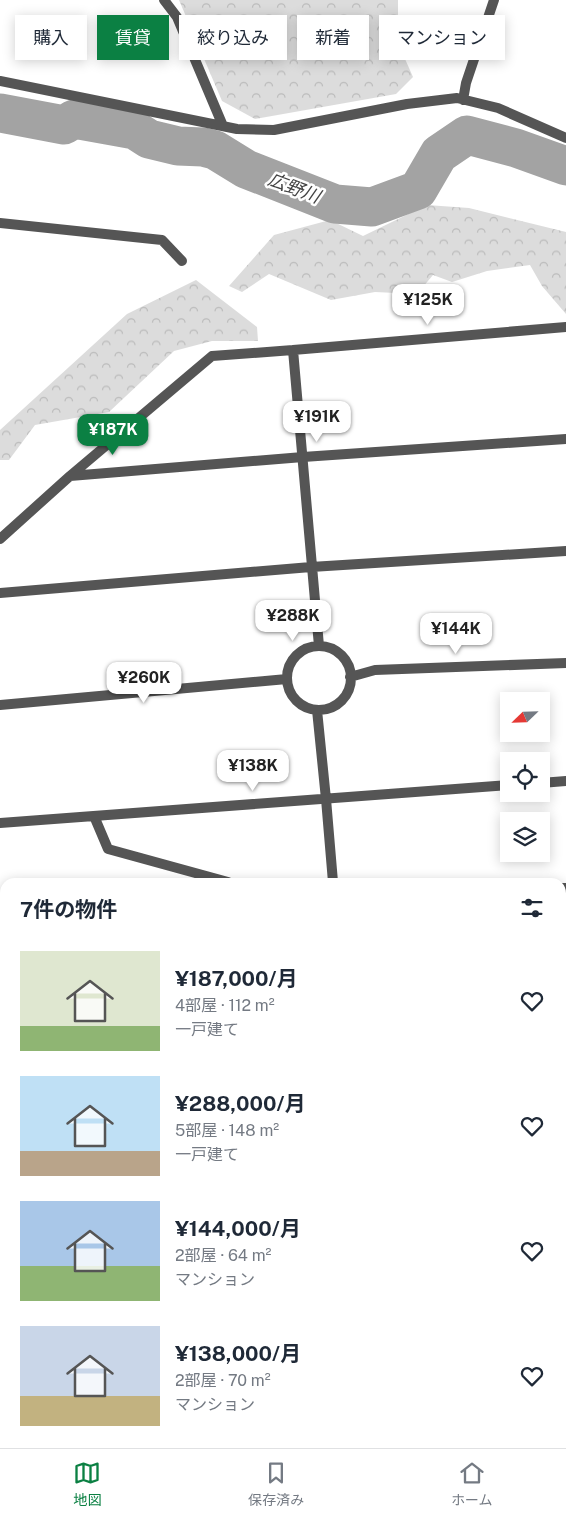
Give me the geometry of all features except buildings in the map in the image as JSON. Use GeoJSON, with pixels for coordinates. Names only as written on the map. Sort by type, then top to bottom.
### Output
{"type":"FeatureCollection","features":[{"type":"Feature","properties":{"kind":"street"},"geometry":{"type":"LineString","coordinates":[[164,0],[177,17],[223,126]]}},
{"type":"Feature","properties":{"kind":"street"},"geometry":{"type":"LineString","coordinates":[[463,100],[466,83],[494,0]]}},
{"type":"Feature","properties":{"kind":"street"},"geometry":{"type":"LineString","coordinates":[[0,81],[237,129],[274,130],[407,104],[457,98],[498,108],[566,138]]}},
{"type":"Feature","properties":{"kind":"street"},"geometry":{"type":"LineString","coordinates":[[0,223],[162,240],[182,261]]}},
{"type":"Feature","properties":{"kind":"street"},"geometry":{"type":"LineString","coordinates":[[0,539],[70,476],[212,356],[566,327]]}},
{"type":"Feature","properties":{"kind":"street"},"geometry":{"type":"LineString","coordinates":[[293,350],[318,646]]}},
{"type":"Feature","properties":{"kind":"street"},"geometry":{"type":"LineString","coordinates":[[70,476],[303,457],[566,439]]}},
{"type":"Feature","properties":{"kind":"street"},"geometry":{"type":"LineString","coordinates":[[0,593],[311,567],[566,551]]}},
{"type":"Feature","properties":{"kind":"street"},"geometry":{"type":"LineString","coordinates":[[318,646],[328,647],[344,658],[350,677],[349,687],[344,697],[337,704],[327,709],[317,710],[299,704],[292,697],[287,679],[288,669],[292,660],[300,652],[318,646]]}},
{"type":"Feature","properties":{"kind":"street"},"geometry":{"type":"LineString","coordinates":[[350,677],[375,670],[566,664]]}},
{"type":"Feature","properties":{"kind":"street"},"geometry":{"type":"LineString","coordinates":[[0,704],[287,679]]}},
{"type":"Feature","properties":{"kind":"street"},"geometry":{"type":"LineString","coordinates":[[317,710],[332,878]]}},
{"type":"Feature","properties":{"kind":"street"},"geometry":{"type":"LineString","coordinates":[[550,782],[566,781]]}},
{"type":"Feature","properties":{"kind":"street"},"geometry":{"type":"LineString","coordinates":[[0,823],[500,786]]}},
{"type":"Feature","properties":{"kind":"street"},"geometry":{"type":"LineString","coordinates":[[94,816],[108,849],[213,878]]}},
{"type":"Feature","properties":{"kind":"green space"},"geometry":{"type":"Polygon","coordinates":[[[179,0],[398,0],[398,15],[379,15],[379,60],[406,60],[413,77],[396,94],[255,119],[222,101],[205,60],[287,60],[287,15],[185,15],[179,0]]]}},
{"type":"Feature","properties":{"kind":"green space"},"geometry":{"type":"Polygon","coordinates":[[[427,205],[469,208],[566,232],[566,314],[542,286],[530,265],[487,271],[452,282],[433,275],[417,294],[375,292],[331,300],[269,274],[242,292],[229,286],[274,235],[330,220],[363,236],[427,205]]]}},
{"type":"Feature","properties":{"kind":"green space"},"geometry":{"type":"Polygon","coordinates":[[[196,280],[257,327],[258,341],[212,341],[174,351],[109,412],[35,425],[9,460],[0,460],[0,430],[127,314],[196,280]]]}},
{"type":"Feature","properties":{"kind":"waterway","name":"広野川"},"geometry":{"type":"LineString","coordinates":[[0,113],[64,125],[74,119],[135,130],[149,139],[178,146],[203,147],[215,150],[246,169],[335,204],[372,207],[418,190],[439,154],[467,135],[516,148],[566,166]]}}]}
